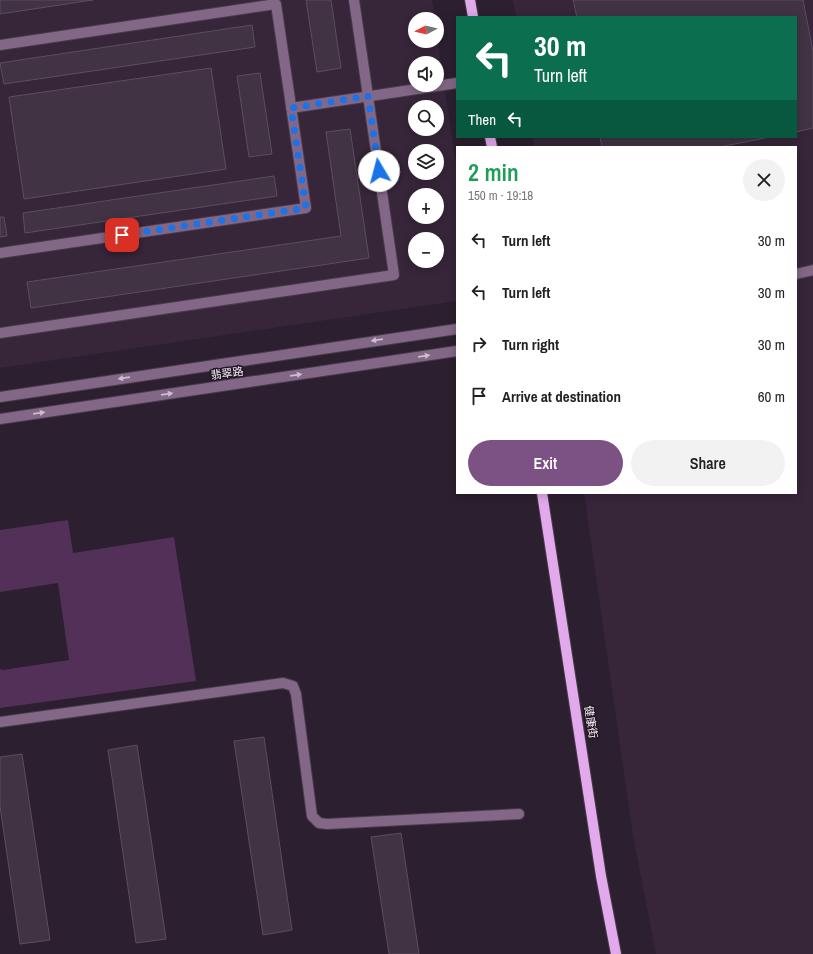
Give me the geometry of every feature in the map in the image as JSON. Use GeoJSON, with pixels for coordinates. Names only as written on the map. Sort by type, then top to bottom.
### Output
{"type":"FeatureCollection","features":[{"type":"Feature","properties":{"kind":"main road"},"geometry":{"type":"LineString","coordinates":[[470,0],[473,16]]}},
{"type":"Feature","properties":{"kind":"main road","name":"健康街"},"geometry":{"type":"LineString","coordinates":[[542,494],[601,876],[616,954]]}},
{"type":"Feature","properties":{"kind":"street"},"geometry":{"type":"LineString","coordinates":[[0,334],[394,275],[354,0]]}},
{"type":"Feature","properties":{"kind":"street"},"geometry":{"type":"LineString","coordinates":[[0,45],[276,4],[306,208],[0,253]]}},
{"type":"Feature","properties":{"kind":"street"},"geometry":{"type":"LineString","coordinates":[[291,108],[456,83]]}},
{"type":"Feature","properties":{"kind":"street"},"geometry":{"type":"LineString","coordinates":[[797,274],[813,270]]}},
{"type":"Feature","properties":{"kind":"street","name":"翡翠路"},"geometry":{"type":"LineString","coordinates":[[0,396],[456,329]]}},
{"type":"Feature","properties":{"kind":"street","name":"翡翠路"},"geometry":{"type":"LineString","coordinates":[[0,419],[456,351]]}},
{"type":"Feature","properties":{"kind":"street"},"geometry":{"type":"LineString","coordinates":[[0,722],[283,683],[293,686],[296,694],[312,816],[319,822],[327,824],[519,814]]}},
{"type":"Feature","properties":{"kind":"shaded area"},"geometry":{"type":"Polygon","coordinates":[[[0,0],[432,0],[434,12],[408,12],[408,48],[439,48],[440,56],[408,56],[408,92],[444,92],[444,83],[456,164],[456,301],[0,368],[0,0]]]}},
{"type":"Feature","properties":{"kind":"shaded area"},"geometry":{"type":"Polygon","coordinates":[[[513,0],[813,0],[813,954],[656,954],[633,836],[584,494],[797,494],[797,146],[534,146],[533,138],[797,138],[797,16],[516,16],[513,0]]]}},
{"type":"Feature","properties":{"kind":"shaded area"},"geometry":{"type":"Polygon","coordinates":[[[68,520],[73,553],[174,537],[196,681],[0,708],[0,669],[3,670],[69,660],[58,583],[0,592],[0,530],[68,520]]]}},
{"type":"Feature","properties":{"kind":"building"},"geometry":{"type":"Polygon","coordinates":[[[0,0],[93,0],[0,14],[0,0]]]}},
{"type":"Feature","properties":{"kind":"building"},"geometry":{"type":"Polygon","coordinates":[[[306,0],[331,0],[341,68],[317,72],[306,0]]]}},
{"type":"Feature","properties":{"kind":"building"},"geometry":{"type":"Polygon","coordinates":[[[573,0],[803,0],[813,51],[813,128],[797,132],[797,16],[577,16],[573,0]]]}},
{"type":"Feature","properties":{"kind":"building"},"geometry":{"type":"Polygon","coordinates":[[[252,25],[255,47],[4,84],[0,63],[252,25]]]}},
{"type":"Feature","properties":{"kind":"building"},"geometry":{"type":"Polygon","coordinates":[[[211,68],[226,169],[24,199],[9,97],[211,68]]]}},
{"type":"Feature","properties":{"kind":"building"},"geometry":{"type":"Polygon","coordinates":[[[260,73],[272,154],[249,157],[237,76],[260,73]]]}},
{"type":"Feature","properties":{"kind":"building"},"geometry":{"type":"Polygon","coordinates":[[[350,129],[369,258],[31,308],[27,282],[341,236],[326,132],[350,129]]]}},
{"type":"Feature","properties":{"kind":"building"},"geometry":{"type":"Polygon","coordinates":[[[600,138],[765,138],[725,146],[602,146],[600,138]]]}},
{"type":"Feature","properties":{"kind":"building"},"geometry":{"type":"Polygon","coordinates":[[[274,176],[277,196],[25,233],[23,213],[274,176]]]}},
{"type":"Feature","properties":{"kind":"building"},"geometry":{"type":"Polygon","coordinates":[[[0,217],[4,217],[7,236],[0,237],[0,217]]]}},
{"type":"Feature","properties":{"kind":"building"},"geometry":{"type":"Polygon","coordinates":[[[264,737],[292,930],[263,935],[234,741],[264,737]]]}},
{"type":"Feature","properties":{"kind":"building"},"geometry":{"type":"Polygon","coordinates":[[[137,745],[166,939],[136,943],[108,750],[137,745]]]}},
{"type":"Feature","properties":{"kind":"building"},"geometry":{"type":"Polygon","coordinates":[[[22,754],[50,940],[20,944],[0,806],[0,757],[22,754]]]}},
{"type":"Feature","properties":{"kind":"building"},"geometry":{"type":"Polygon","coordinates":[[[401,833],[419,954],[389,954],[371,837],[401,833]]]}},
{"type":"Feature","properties":{"kind":"route"},"geometry":{"type":"LineString","coordinates":[[122,235],[306,208],[291,108],[368,96],[379,171]]}}]}
